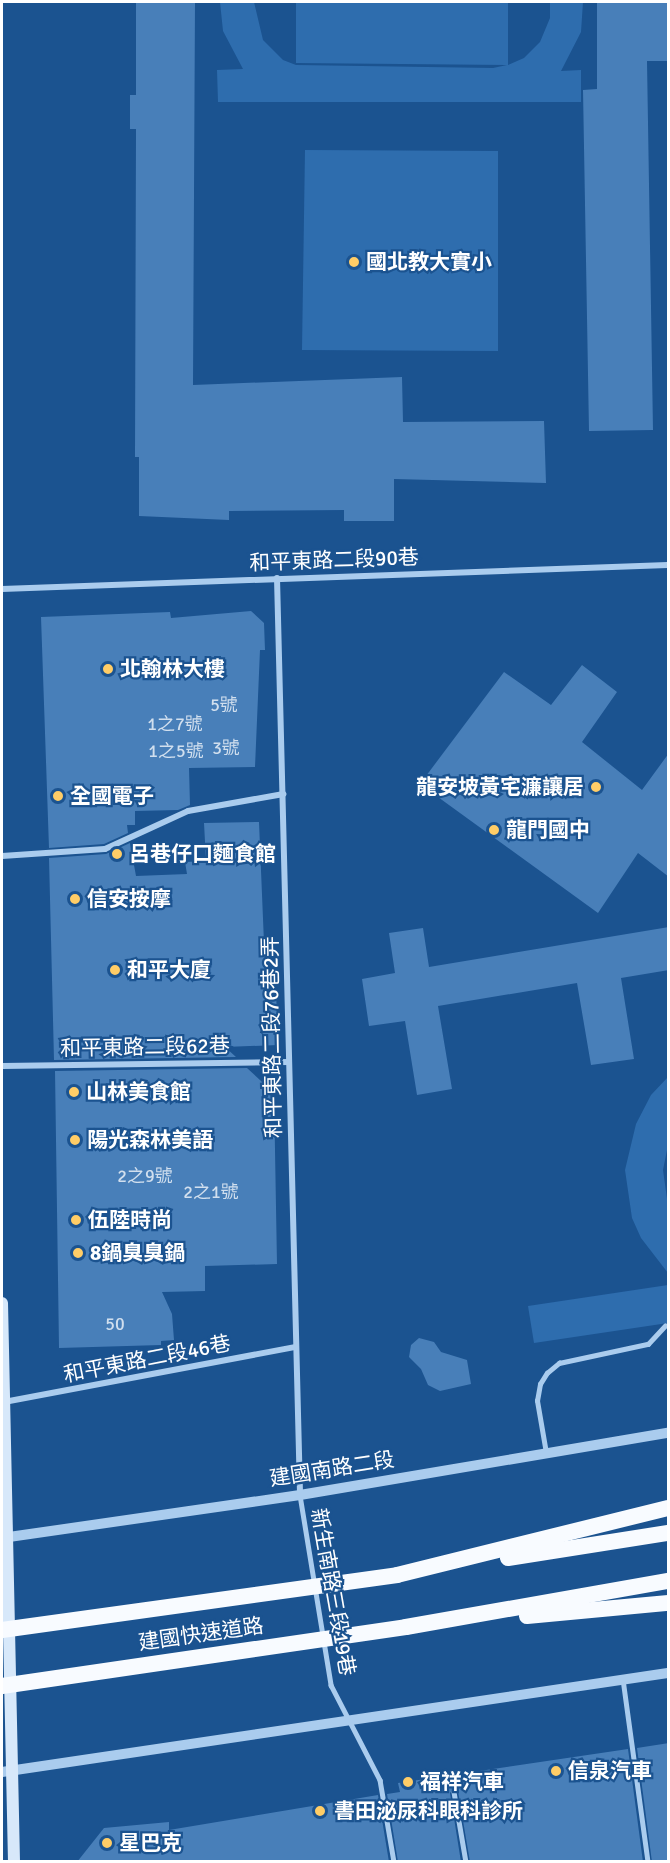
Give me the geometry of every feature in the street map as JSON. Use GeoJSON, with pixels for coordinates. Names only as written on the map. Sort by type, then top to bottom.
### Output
{"type":"FeatureCollection","features":[{"type":"Feature","properties":{"kind":"highway","name":"建國快速道路"},"geometry":{"type":"LineString","coordinates":[[397,1575],[669,1508]]}},
{"type":"Feature","properties":{"kind":"highway","name":"建國快速道路"},"geometry":{"type":"LineString","coordinates":[[2,1630],[397,1575],[669,1533]]}},
{"type":"Feature","properties":{"kind":"highway","name":"建國快速道路"},"geometry":{"type":"LineString","coordinates":[[2,1686],[406,1627],[669,1581]]}},
{"type":"Feature","properties":{"kind":"highway","name":"建國快速道路"},"geometry":{"type":"LineString","coordinates":[[406,1627],[669,1603]]}},
{"type":"Feature","properties":{"kind":"main road"},"geometry":{"type":"LineString","coordinates":[[2,1303],[6,1771],[14,1862]]}},
{"type":"Feature","properties":{"kind":"street","name":"和平東路二段90巷"},"geometry":{"type":"LineString","coordinates":[[2,589],[669,565]]}},
{"type":"Feature","properties":{"kind":"street","name":"和平東路二段76巷2弄"},"geometry":{"type":"LineString","coordinates":[[277,578],[300,1495]]}},
{"type":"Feature","properties":{"kind":"street"},"geometry":{"type":"LineString","coordinates":[[2,856],[105,849],[188,811],[283,794]]}},
{"type":"Feature","properties":{"kind":"street","name":"和平東路二段62巷"},"geometry":{"type":"LineString","coordinates":[[2,1066],[289,1062]]}},
{"type":"Feature","properties":{"kind":"street","name":"和平東路二段46巷"},"geometry":{"type":"LineString","coordinates":[[4,1402],[296,1347]]}},
{"type":"Feature","properties":{"kind":"street","name":"建國南路二段"},"geometry":{"type":"LineString","coordinates":[[4,1538],[300,1495],[669,1433]]}},
{"type":"Feature","properties":{"kind":"street"},"geometry":{"type":"LineString","coordinates":[[6,1771],[669,1673]]}},
{"type":"Feature","properties":{"kind":"lane"},"geometry":{"type":"LineString","coordinates":[[546,1453],[537,1401],[540,1384],[547,1372],[559,1363],[648,1344],[665,1326]]}},
{"type":"Feature","properties":{"kind":"lane","name":"新生南路三段19巷"},"geometry":{"type":"LineString","coordinates":[[300,1495],[331,1685],[380,1780],[394,1862]]}},
{"type":"Feature","properties":{"kind":"lane"},"geometry":{"type":"LineString","coordinates":[[623,1679],[648,1862]]}},
{"type":"Feature","properties":{"kind":"lane"},"geometry":{"type":"LineString","coordinates":[[454,1792],[466,1862]]}},
{"type":"Feature","properties":{"kind":"shaded area"},"geometry":{"type":"Polygon","coordinates":[[[220,2],[254,2],[263,40],[283,60],[296,65],[493,68],[507,65],[296,63],[296,2],[508,2],[508,65],[524,58],[540,42],[550,18],[550,2],[583,2],[581,32],[561,71],[581,70],[581,102],[218,102],[217,70],[243,69],[223,31],[220,2]]]}},
{"type":"Feature","properties":{"kind":"shaded area"},"geometry":{"type":"Polygon","coordinates":[[[305,150],[498,151],[498,351],[302,350],[305,150]]]}},
{"type":"Feature","properties":{"kind":"shaded area"},"geometry":{"type":"Polygon","coordinates":[[[668,1077],[668,1145],[663,1170],[668,1206],[668,1273],[641,1238],[632,1218],[625,1170],[636,1124],[651,1095],[668,1077]]]}},
{"type":"Feature","properties":{"kind":"shaded area"},"geometry":{"type":"Polygon","coordinates":[[[668,1285],[668,1323],[534,1343],[528,1306],[668,1285]]]}},
{"type":"Feature","properties":{"kind":"building"},"geometry":{"type":"Polygon","coordinates":[[[136,2],[195,2],[193,385],[402,377],[403,422],[544,421],[546,483],[394,479],[394,521],[344,521],[344,510],[229,511],[229,520],[139,516],[139,457],[135,457],[136,129],[130,129],[130,95],[136,95],[136,2]]]}},
{"type":"Feature","properties":{"kind":"building"},"geometry":{"type":"Polygon","coordinates":[[[597,2],[669,2],[669,61],[647,61],[653,430],[589,431],[583,90],[597,89],[597,2]]]}},
{"type":"Feature","properties":{"kind":"building"},"geometry":{"type":"Polygon","coordinates":[[[251,611],[264,623],[265,650],[260,650],[255,767],[189,768],[190,805],[178,810],[135,811],[135,825],[127,825],[128,833],[104,844],[49,848],[41,617],[170,612],[171,618],[251,611]]]}},
{"type":"Feature","properties":{"kind":"building","name":"龍安坡黃宅濂讓居"},"geometry":{"type":"Polygon","coordinates":[[[582,665],[617,692],[582,742],[642,790],[669,753],[669,877],[638,853],[598,913],[420,784],[504,672],[551,705],[582,665]]]}},
{"type":"Feature","properties":{"kind":"building"},"geometry":{"type":"Polygon","coordinates":[[[259,822],[266,991],[276,991],[278,1045],[225,1047],[236,1057],[54,1060],[49,858],[106,854],[130,843],[136,876],[187,874],[185,862],[206,861],[204,823],[259,822]]]}},
{"type":"Feature","properties":{"kind":"building"},"geometry":{"type":"Polygon","coordinates":[[[669,927],[669,970],[621,978],[634,1059],[591,1065],[577,983],[438,1006],[452,1089],[417,1095],[405,1021],[369,1026],[362,979],[395,973],[389,933],[423,928],[429,967],[669,927]]]}},
{"type":"Feature","properties":{"kind":"building"},"geometry":{"type":"Polygon","coordinates":[[[247,1068],[274,1093],[277,1264],[205,1266],[205,1291],[162,1292],[172,1314],[174,1340],[161,1341],[161,1345],[59,1348],[55,1071],[247,1068]]]}},
{"type":"Feature","properties":{"kind":"building"},"geometry":{"type":"Polygon","coordinates":[[[419,1338],[434,1342],[441,1352],[467,1360],[471,1384],[440,1391],[428,1385],[421,1369],[409,1357],[411,1345],[419,1338]]]}},
{"type":"Feature","properties":{"kind":"building"},"geometry":{"type":"Polygon","coordinates":[[[669,1743],[669,1862],[652,1862],[637,1748],[669,1743]]]}},
{"type":"Feature","properties":{"kind":"building"},"geometry":{"type":"Polygon","coordinates":[[[628,1749],[643,1862],[470,1862],[458,1791],[454,1788],[450,1793],[461,1862],[398,1862],[387,1794],[400,1792],[398,1783],[628,1749]]]}},
{"type":"Feature","properties":{"kind":"building"},"geometry":{"type":"Polygon","coordinates":[[[378,1795],[389,1862],[77,1862],[104,1828],[169,1822],[169,1830],[378,1795]]]}},
{"type":"Feature","properties":{"kind":"place","name":"國北教大實小"},"geometry":{"type":"Point","coordinates":[354,262]}},
{"type":"Feature","properties":{"kind":"place","name":"北翰林大樓"},"geometry":{"type":"Point","coordinates":[108,669]}},
{"type":"Feature","properties":{"kind":"place","name":"龍安坡黃宅濂讓居"},"geometry":{"type":"Point","coordinates":[596,787]}},
{"type":"Feature","properties":{"kind":"place","name":"全國電子"},"geometry":{"type":"Point","coordinates":[58,796]}},
{"type":"Feature","properties":{"kind":"place","name":"龍門國中"},"geometry":{"type":"Point","coordinates":[494,830]}},
{"type":"Feature","properties":{"kind":"place","name":"呂巷仔口麵食館"},"geometry":{"type":"Point","coordinates":[117,854]}},
{"type":"Feature","properties":{"kind":"place","name":"信安按摩"},"geometry":{"type":"Point","coordinates":[75,899]}},
{"type":"Feature","properties":{"kind":"place","name":"和平大廈"},"geometry":{"type":"Point","coordinates":[115,970]}},
{"type":"Feature","properties":{"kind":"place","name":"山林美食館"},"geometry":{"type":"Point","coordinates":[74,1092]}},
{"type":"Feature","properties":{"kind":"place","name":"陽光森林美語"},"geometry":{"type":"Point","coordinates":[75,1140]}},
{"type":"Feature","properties":{"kind":"place","name":"伍陸時尚"},"geometry":{"type":"Point","coordinates":[76,1220]}},
{"type":"Feature","properties":{"kind":"place","name":"8鍋臭臭鍋"},"geometry":{"type":"Point","coordinates":[78,1253]}},
{"type":"Feature","properties":{"kind":"place","name":"信泉汽車"},"geometry":{"type":"Point","coordinates":[556,1771]}},
{"type":"Feature","properties":{"kind":"place","name":"福祥汽車"},"geometry":{"type":"Point","coordinates":[408,1782]}},
{"type":"Feature","properties":{"kind":"place","name":"書田泌尿科眼科診所"},"geometry":{"type":"Point","coordinates":[320,1811]}},
{"type":"Feature","properties":{"kind":"place","name":"星巴克"},"geometry":{"type":"Point","coordinates":[107,1843]}}]}
